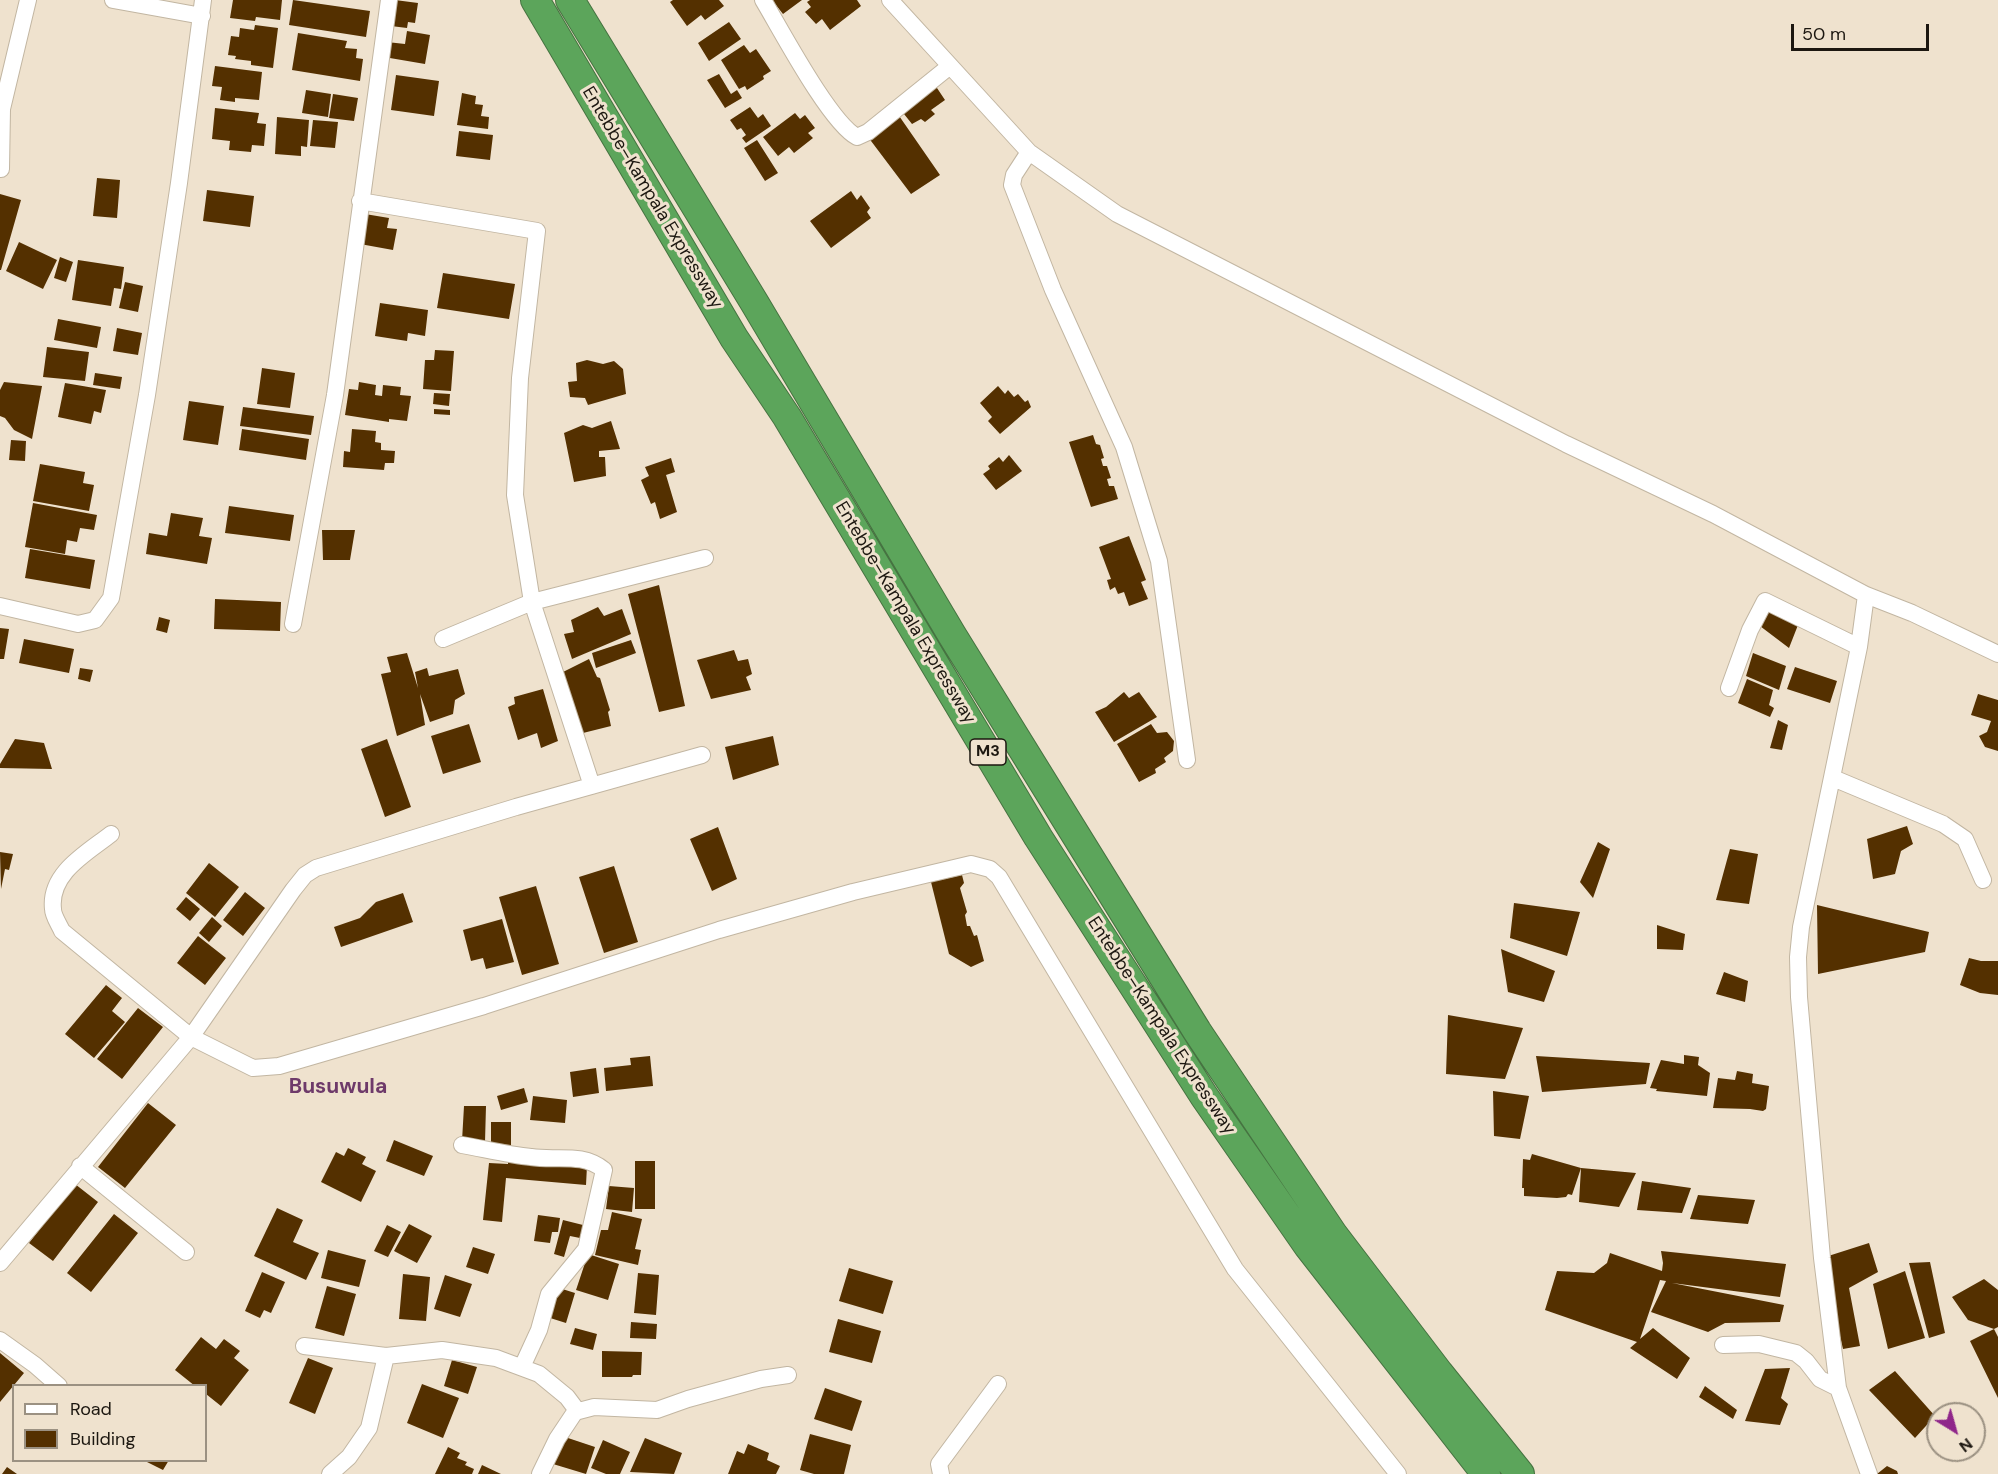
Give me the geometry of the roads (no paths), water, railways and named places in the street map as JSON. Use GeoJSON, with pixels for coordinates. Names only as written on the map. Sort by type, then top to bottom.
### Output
{"type":"FeatureCollection","features":[{"type":"Feature","properties":{"kind":"highway","name":"Entebbe–Kampala Expressway"},"geometry":{"type":"LineString","coordinates":[[535,0],[728,327],[786,417],[1038,837],[1197,1086],[1308,1246],[1486,1474]]}},
{"type":"Feature","properties":{"kind":"highway","name":"Entebbe–Kampala Expressway"},"geometry":{"type":"LineString","coordinates":[[570,0],[754,302],[952,635],[1197,1030],[1333,1234],[1439,1373],[1521,1474]]}},
{"type":"Feature","properties":{"kind":"street"},"geometry":{"type":"LineString","coordinates":[[2,169],[2,109],[28,0]]}},
{"type":"Feature","properties":{"kind":"street"},"geometry":{"type":"LineString","coordinates":[[0,606],[78,624],[95,620],[111,598],[147,395],[202,8],[112,0]]}},
{"type":"Feature","properties":{"kind":"street"},"geometry":{"type":"LineString","coordinates":[[293,624],[335,395],[388,0]]}},
{"type":"Feature","properties":{"kind":"street"},"geometry":{"type":"LineString","coordinates":[[763,0],[831,112],[850,133],[857,137],[868,132],[950,66]]}},
{"type":"Feature","properties":{"kind":"street"},"geometry":{"type":"LineString","coordinates":[[890,0],[1029,152],[1117,214],[1546,434],[1713,514],[1866,595],[1912,613],[1998,654]]}},
{"type":"Feature","properties":{"kind":"street"},"geometry":{"type":"LineString","coordinates":[[1029,152],[1019,165],[1012,185],[1053,290],[1124,447],[1159,561],[1187,760]]}},
{"type":"Feature","properties":{"kind":"street"},"geometry":{"type":"LineString","coordinates":[[360,201],[537,231],[520,378],[515,495],[532,602],[592,786]]}},
{"type":"Feature","properties":{"kind":"street"},"geometry":{"type":"LineString","coordinates":[[443,639],[532,602],[705,558]]}},
{"type":"Feature","properties":{"kind":"street"},"geometry":{"type":"LineString","coordinates":[[1866,595],[1859,647],[1801,927],[1798,997],[1818,1227],[1838,1388],[1869,1474]]}},
{"type":"Feature","properties":{"kind":"street"},"geometry":{"type":"LineString","coordinates":[[1729,688],[1750,630],[1765,601],[1859,647]]}},
{"type":"Feature","properties":{"kind":"street"},"geometry":{"type":"LineString","coordinates":[[0,1263],[190,1037],[306,874],[316,868],[702,755]]}},
{"type":"Feature","properties":{"kind":"street"},"geometry":{"type":"LineString","coordinates":[[1833,778],[1943,824],[1965,839],[1983,880]]}},
{"type":"Feature","properties":{"kind":"street"},"geometry":{"type":"LineString","coordinates":[[111,834],[69,866],[56,886],[53,910],[62,931],[190,1037],[253,1068],[279,1066],[484,1006],[719,930],[853,892],[971,864],[990,868],[999,877],[1235,1269],[1398,1474]]}},
{"type":"Feature","properties":{"kind":"street"},"geometry":{"type":"LineString","coordinates":[[462,1145],[533,1158],[574,1158],[593,1161],[604,1170],[586,1249],[549,1294],[539,1330],[522,1366]]}},
{"type":"Feature","properties":{"kind":"street"},"geometry":{"type":"LineString","coordinates":[[80,1166],[186,1252]]}},
{"type":"Feature","properties":{"kind":"street"},"geometry":{"type":"LineString","coordinates":[[0,1340],[57,1384]]}},
{"type":"Feature","properties":{"kind":"street"},"geometry":{"type":"LineString","coordinates":[[1723,1345],[1759,1344],[1796,1353],[1806,1361],[1820,1379],[1838,1388]]}},
{"type":"Feature","properties":{"kind":"street"},"geometry":{"type":"LineString","coordinates":[[304,1346],[386,1356],[442,1350],[496,1358],[538,1374],[567,1397],[576,1410],[575,1412]]}},
{"type":"Feature","properties":{"kind":"street"},"geometry":{"type":"LineString","coordinates":[[330,1474],[350,1457],[369,1428],[386,1356]]}},
{"type":"Feature","properties":{"kind":"street"},"geometry":{"type":"LineString","coordinates":[[540,1474],[557,1439],[575,1412],[594,1407],[657,1410],[761,1379],[788,1375]]}},
{"type":"Feature","properties":{"kind":"street"},"geometry":{"type":"LineString","coordinates":[[941,1474],[939,1464],[949,1448],[998,1384]]}},
{"type":"Feature","properties":{"kind":"district","name":"Busuwula"},"geometry":{"type":"Point","coordinates":[338,1087]}}]}
